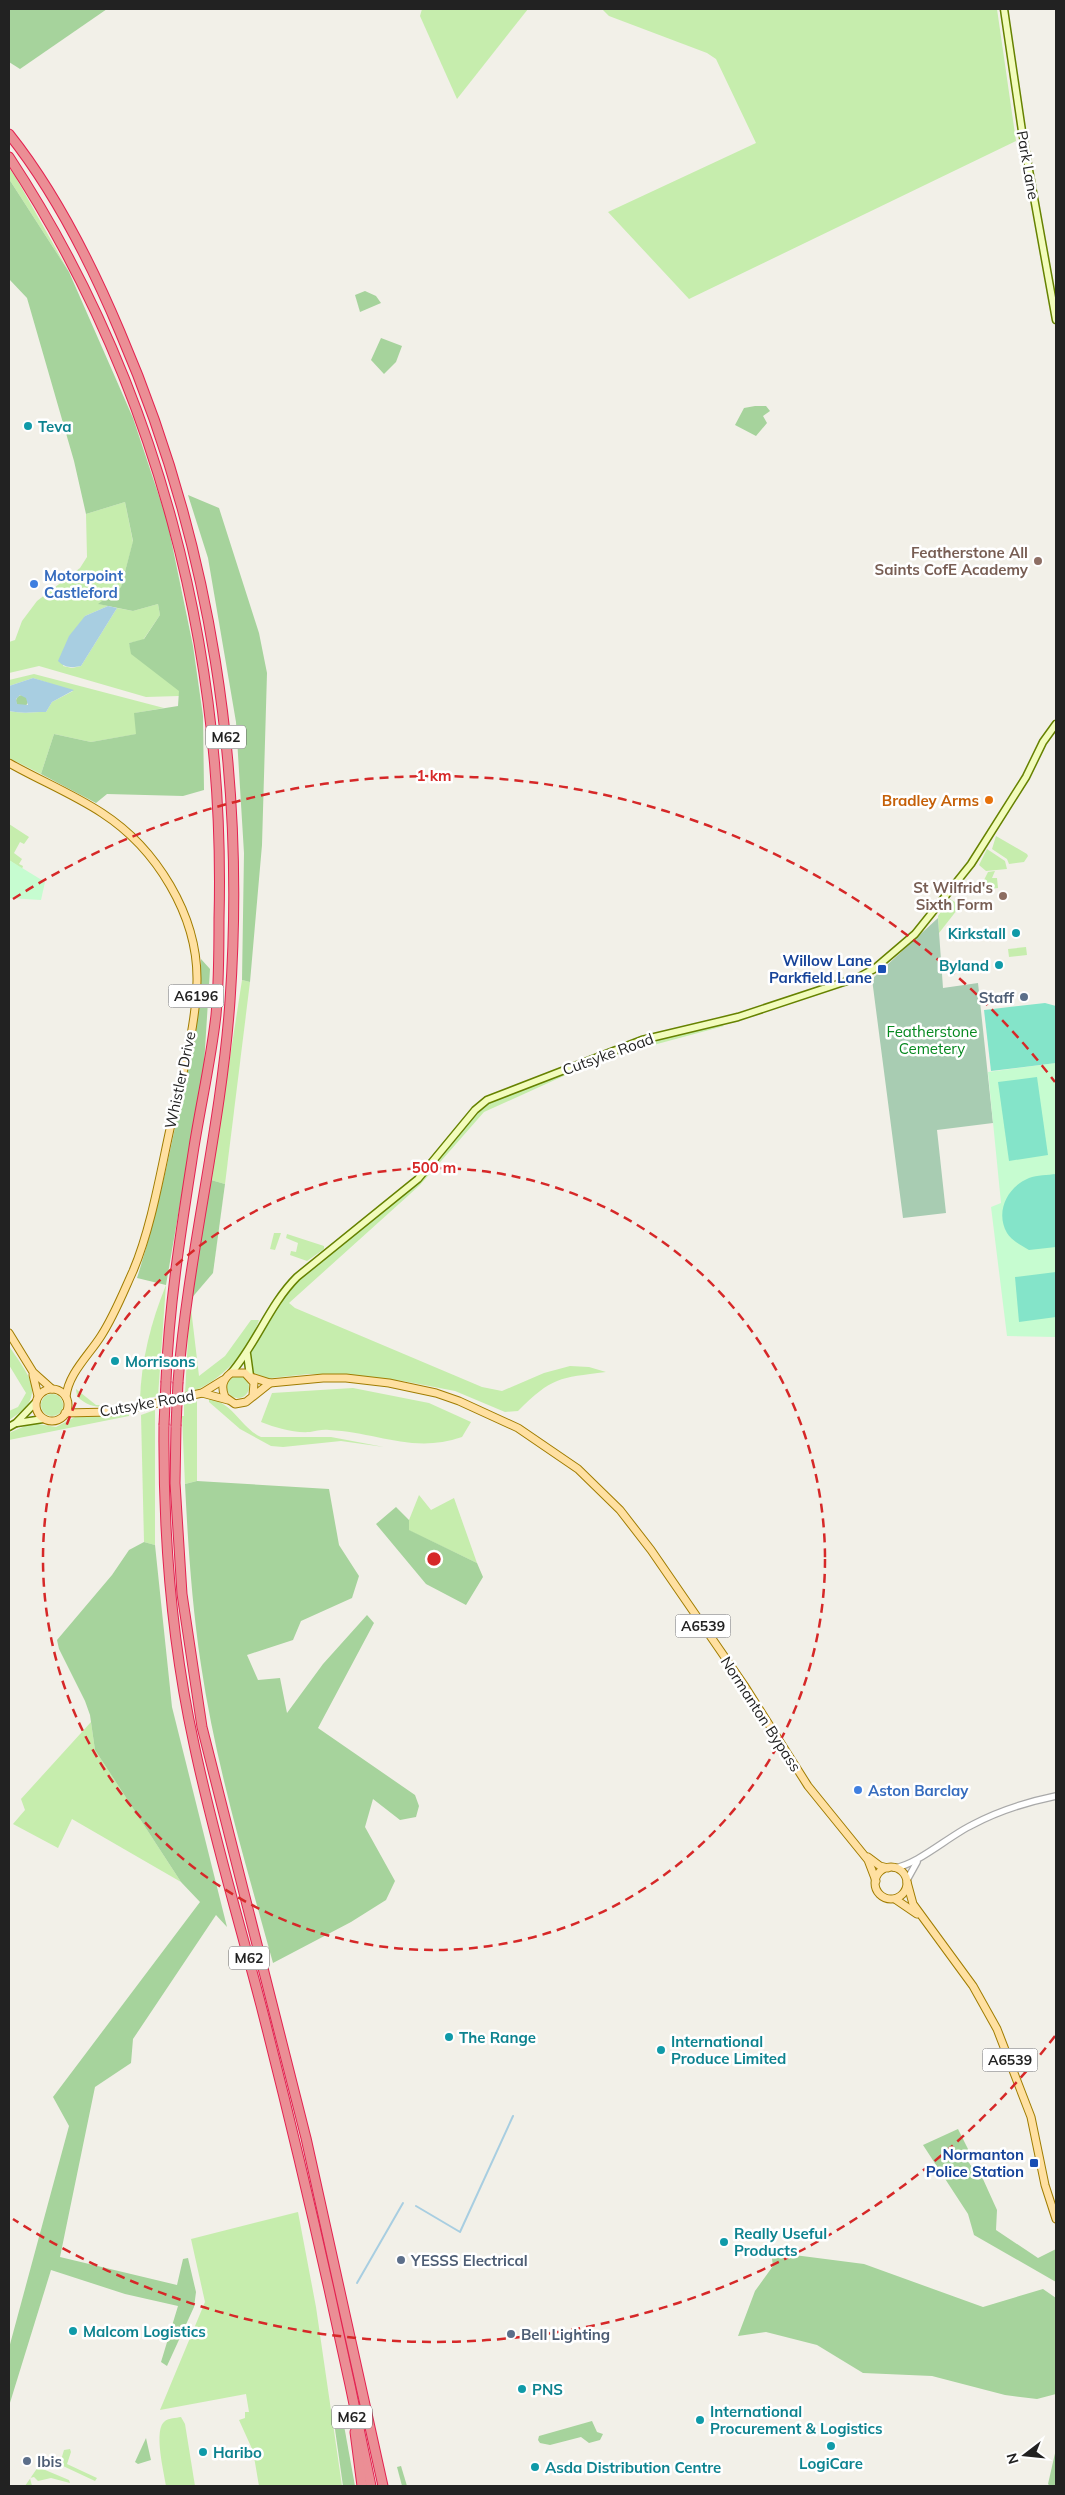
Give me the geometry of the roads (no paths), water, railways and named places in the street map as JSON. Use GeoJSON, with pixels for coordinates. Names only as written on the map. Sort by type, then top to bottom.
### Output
{"type":"FeatureCollection","features":[{"type":"Feature","properties":{"kind":"highway","name":"M62"},"geometry":{"type":"LineString","coordinates":[[9,134],[71,230],[91,268],[137,373],[188,522],[205,595],[225,720],[234,892],[230,1002],[222,1077],[187,1298],[178,1382],[175,1483],[181,1585],[190,1658],[202,1727],[306,2138],[384,2486]]}},
{"type":"Feature","properties":{"kind":"highway","name":"M62"},"geometry":{"type":"LineString","coordinates":[[9,157],[46,216],[76,270],[136,405],[165,493],[184,565],[202,659],[214,746],[219,813],[220,892],[216,1012],[208,1078],[195,1144],[177,1269],[166,1381],[164,1492],[168,1568],[177,1646],[192,1734],[208,1807],[288,2114],[342,2348],[371,2486]]}},
{"type":"Feature","properties":{"kind":"highway","name":"M62"},"geometry":{"type":"LineString","coordinates":[[342,2348],[362,2486]]}},
{"type":"Feature","properties":{"kind":"main road","name":"Park Lane"},"geometry":{"type":"LineString","coordinates":[[1004,9],[1022,131],[1056,320]]}},
{"type":"Feature","properties":{"kind":"main road","name":"Cutsyke Road"},"geometry":{"type":"LineString","coordinates":[[231,1373],[247,1354],[283,1291],[297,1277],[418,1179],[482,1103],[497,1095],[642,1040],[738,1017],[866,974],[901,948],[927,921],[971,864],[1026,776],[1043,742],[1056,724]]}},
{"type":"Feature","properties":{"kind":"main road","name":"Whistler Drive"},"geometry":{"type":"LineString","coordinates":[[9,763],[102,813],[138,841],[162,871],[176,896],[183,913],[196,962],[196,1000],[187,1052],[143,1244],[117,1306],[102,1335],[73,1376],[66,1398]]}},
{"type":"Feature","properties":{"kind":"main road"},"geometry":{"type":"LineString","coordinates":[[9,1333],[32,1372],[66,1398],[66,1413],[56,1421],[43,1419],[16,1423]]}},
{"type":"Feature","properties":{"kind":"main road"},"geometry":{"type":"LineString","coordinates":[[247,1354],[250,1376],[254,1386],[253,1395],[242,1403],[228,1400],[223,1391],[224,1380],[231,1373],[240,1371],[250,1376]]}},
{"type":"Feature","properties":{"kind":"main road"},"geometry":{"type":"LineString","coordinates":[[32,1372],[38,1413],[43,1419]]}},
{"type":"Feature","properties":{"kind":"main road","name":"Whistler Drive"},"geometry":{"type":"LineString","coordinates":[[52,1389],[73,1376]]}},
{"type":"Feature","properties":{"kind":"main road","name":"A6539"},"geometry":{"type":"LineString","coordinates":[[250,1376],[270,1383]]}},
{"type":"Feature","properties":{"kind":"main road","name":"Normanton Bypass"},"geometry":{"type":"LineString","coordinates":[[270,1383],[323,1378],[389,1383],[459,1401],[518,1428],[578,1470],[625,1517],[652,1550],[808,1786],[868,1860],[876,1881]]}},
{"type":"Feature","properties":{"kind":"main road","name":"Cutsyke Road"},"geometry":{"type":"LineString","coordinates":[[66,1413],[110,1412],[202,1393],[224,1380]]}},
{"type":"Feature","properties":{"kind":"main road","name":"A6539"},"geometry":{"type":"LineString","coordinates":[[253,1395],[270,1383]]}},
{"type":"Feature","properties":{"kind":"main road"},"geometry":{"type":"LineString","coordinates":[[9,1427],[16,1423],[37,1399],[52,1389]]}},
{"type":"Feature","properties":{"kind":"main road","name":"Cutsyke Road"},"geometry":{"type":"LineString","coordinates":[[202,1393],[228,1400]]}},
{"type":"Feature","properties":{"kind":"main road","name":"Cutsyke Road"},"geometry":{"type":"LineString","coordinates":[[66,1398],[75,1405],[92,1412]]}},
{"type":"Feature","properties":{"kind":"main road","name":"Normanton Bypass"},"geometry":{"type":"LineString","coordinates":[[860,1850],[874,1863],[891,1868]]}},
{"type":"Feature","properties":{"kind":"main road"},"geometry":{"type":"LineString","coordinates":[[876,1881],[880,1872],[891,1868]]}},
{"type":"Feature","properties":{"kind":"main road","name":"A6539"},"geometry":{"type":"LineString","coordinates":[[891,1868],[900,1870],[907,1881],[912,1904],[950,1951],[973,1986],[997,2029],[1031,2117],[1045,2185],[1056,2219]]}},
{"type":"Feature","properties":{"kind":"main road","name":"A6539"},"geometry":{"type":"LineString","coordinates":[[876,1881],[876,1889],[882,1896],[894,1899],[923,1919]]}},
{"type":"Feature","properties":{"kind":"main road"},"geometry":{"type":"LineString","coordinates":[[894,1899],[903,1894],[907,1881]]}},
{"type":"Feature","properties":{"kind":"street"},"geometry":{"type":"LineString","coordinates":[[891,1868],[908,1865],[943,1841],[973,1824],[1007,1810],[1056,1796]]}},
{"type":"Feature","properties":{"kind":"street"},"geometry":{"type":"LineString","coordinates":[[907,1881],[912,1868],[920,1858]]}},
{"type":"Feature","properties":{"kind":"water"},"geometry":{"type":"Polygon","coordinates":[[[108,606],[117,608],[81,666],[69,667],[58,661],[69,636],[85,616],[108,606]]]}},
{"type":"Feature","properties":{"kind":"water"},"geometry":{"type":"Polygon","coordinates":[[[33,678],[74,690],[52,702],[46,712],[19,712],[9,711],[9,686],[33,678]],[[20,695],[16,699],[17,704],[28,705],[26,698],[20,695]]]}},
{"type":"Feature","properties":{"kind":"waterway"},"geometry":{"type":"LineString","coordinates":[[416,2206],[460,2232],[513,2116]]}},
{"type":"Feature","properties":{"kind":"waterway"},"geometry":{"type":"LineString","coordinates":[[357,2283],[403,2203]]}},
{"type":"Feature","properties":{"kind":"place","name":"Teva"},"geometry":{"type":"Point","coordinates":[28,426]}},
{"type":"Feature","properties":{"kind":"place","name":"Featherstone All Saints CofE Academy"},"geometry":{"type":"Point","coordinates":[1038,561]}},
{"type":"Feature","properties":{"kind":"place","name":"Motorpoint Castleford"},"geometry":{"type":"Point","coordinates":[34,584]}},
{"type":"Feature","properties":{"kind":"place","name":"Bradley Arms"},"geometry":{"type":"Point","coordinates":[989,800]}},
{"type":"Feature","properties":{"kind":"place","name":"St Wilfrid's Sixth Form"},"geometry":{"type":"Point","coordinates":[1003,896]}},
{"type":"Feature","properties":{"kind":"place","name":"Kirkstall"},"geometry":{"type":"Point","coordinates":[1016,933]}},
{"type":"Feature","properties":{"kind":"place","name":"Byland"},"geometry":{"type":"Point","coordinates":[999,965]}},
{"type":"Feature","properties":{"kind":"place","name":"Willow Lane Parkfield Lane"},"geometry":{"type":"Point","coordinates":[882,969]}},
{"type":"Feature","properties":{"kind":"place","name":"Staff"},"geometry":{"type":"Point","coordinates":[1024,997]}},
{"type":"Feature","properties":{"kind":"place","name":"Morrisons"},"geometry":{"type":"Point","coordinates":[115,1361]}},
{"type":"Feature","properties":{"kind":"place","name":"Aston Barclay"},"geometry":{"type":"Point","coordinates":[858,1790]}},
{"type":"Feature","properties":{"kind":"place","name":"The Range"},"geometry":{"type":"Point","coordinates":[449,2037]}},
{"type":"Feature","properties":{"kind":"place","name":"International Produce Limited"},"geometry":{"type":"Point","coordinates":[661,2050]}},
{"type":"Feature","properties":{"kind":"place","name":"Normanton Police Station"},"geometry":{"type":"Point","coordinates":[1034,2163]}},
{"type":"Feature","properties":{"kind":"place","name":"Really Useful Products"},"geometry":{"type":"Point","coordinates":[724,2242]}},
{"type":"Feature","properties":{"kind":"place","name":"YESSS Electrical"},"geometry":{"type":"Point","coordinates":[401,2260]}},
{"type":"Feature","properties":{"kind":"place","name":"Malcom Logistics"},"geometry":{"type":"Point","coordinates":[73,2331]}},
{"type":"Feature","properties":{"kind":"place","name":"Bell Lighting"},"geometry":{"type":"Point","coordinates":[511,2334]}},
{"type":"Feature","properties":{"kind":"place","name":"PNS"},"geometry":{"type":"Point","coordinates":[522,2389]}},
{"type":"Feature","properties":{"kind":"place","name":"International Procurement & Logistics"},"geometry":{"type":"Point","coordinates":[700,2420]}},
{"type":"Feature","properties":{"kind":"place","name":"LogiCare"},"geometry":{"type":"Point","coordinates":[831,2446]}},
{"type":"Feature","properties":{"kind":"place","name":"Haribo"},"geometry":{"type":"Point","coordinates":[203,2452]}},
{"type":"Feature","properties":{"kind":"place","name":"Ibis"},"geometry":{"type":"Point","coordinates":[27,2461]}},
{"type":"Feature","properties":{"kind":"place","name":"Asda Distribution Centre"},"geometry":{"type":"Point","coordinates":[535,2467]}},
{"type":"Feature","properties":{"kind":"park label","name":"Featherstone Cemetery"},"geometry":{"type":"Point","coordinates":[932,1040]}}]}
